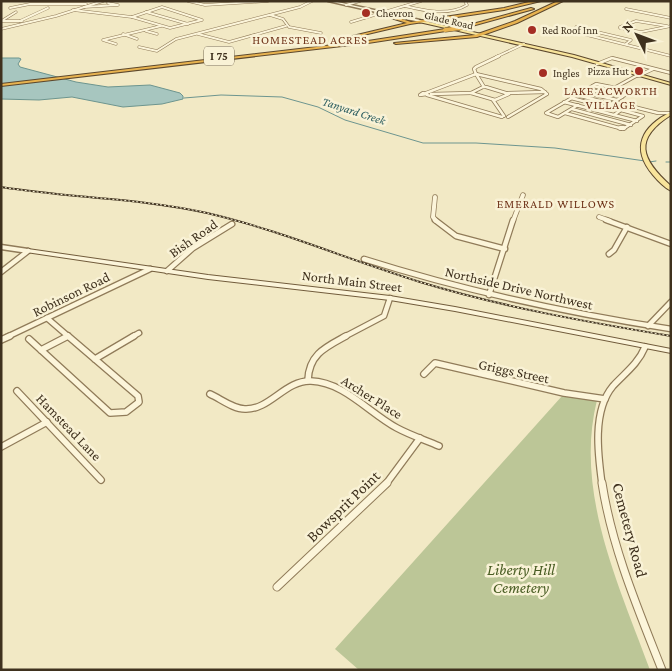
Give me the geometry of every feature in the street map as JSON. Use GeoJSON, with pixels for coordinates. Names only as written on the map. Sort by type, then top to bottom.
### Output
{"type":"FeatureCollection","features":[{"type":"Feature","properties":{"kind":"highway"},"geometry":{"type":"LineString","coordinates":[[244,53],[341,40],[417,21],[504,9],[539,1]]}},
{"type":"Feature","properties":{"kind":"highway","name":"I 75"},"geometry":{"type":"LineString","coordinates":[[1,83],[451,26],[544,1]]}},
{"type":"Feature","properties":{"kind":"highway","name":"I 75"},"geometry":{"type":"LineString","coordinates":[[1,83],[299,50],[460,28],[557,1]]}},
{"type":"Feature","properties":{"kind":"highway"},"geometry":{"type":"LineString","coordinates":[[299,50],[425,42],[490,35],[561,1]]}},
{"type":"Feature","properties":{"kind":"highway"},"geometry":{"type":"LineString","coordinates":[[389,13],[408,21],[417,21]]}},
{"type":"Feature","properties":{"kind":"main road","name":"Glade Road"},"geometry":{"type":"LineString","coordinates":[[417,21],[480,35]]}},
{"type":"Feature","properties":{"kind":"main road","name":"Glade Road"},"geometry":{"type":"LineString","coordinates":[[417,21],[480,35]]}},
{"type":"Feature","properties":{"kind":"main road"},"geometry":{"type":"LineString","coordinates":[[480,35],[597,64]]}},
{"type":"Feature","properties":{"kind":"main road"},"geometry":{"type":"LineString","coordinates":[[490,35],[671,84]]}},
{"type":"Feature","properties":{"kind":"main road"},"geometry":{"type":"LineString","coordinates":[[671,114],[662,118],[644,134],[645,153],[654,170],[671,188]]}},
{"type":"Feature","properties":{"kind":"main road"},"geometry":{"type":"LineString","coordinates":[[645,153],[650,133],[671,114]]}},
{"type":"Feature","properties":{"kind":"main road"},"geometry":{"type":"LineString","coordinates":[[654,170],[671,185]]}},
{"type":"Feature","properties":{"kind":"main road","name":"North Main Street"},"geometry":{"type":"LineString","coordinates":[[28,251],[150,269],[390,298],[455,308],[646,348],[671,351]]}},
{"type":"Feature","properties":{"kind":"street"},"geometry":{"type":"LineString","coordinates":[[1,30],[102,1]]}},
{"type":"Feature","properties":{"kind":"street"},"geometry":{"type":"LineString","coordinates":[[81,7],[118,5],[108,3],[109,1]]}},
{"type":"Feature","properties":{"kind":"street"},"geometry":{"type":"LineString","coordinates":[[188,1],[199,4],[268,1]]}},
{"type":"Feature","properties":{"kind":"street"},"geometry":{"type":"LineString","coordinates":[[139,47],[157,51],[176,40],[300,7],[312,1]]}},
{"type":"Feature","properties":{"kind":"street"},"geometry":{"type":"LineString","coordinates":[[329,1],[417,21]]}},
{"type":"Feature","properties":{"kind":"street"},"geometry":{"type":"LineString","coordinates":[[346,5],[360,1]]}},
{"type":"Feature","properties":{"kind":"street"},"geometry":{"type":"LineString","coordinates":[[351,22],[381,13],[389,13],[395,9],[421,1]]}},
{"type":"Feature","properties":{"kind":"street"},"geometry":{"type":"LineString","coordinates":[[404,6],[443,11],[463,8],[467,4],[465,1]]}},
{"type":"Feature","properties":{"kind":"street"},"geometry":{"type":"LineString","coordinates":[[10,8],[30,4],[89,4]]}},
{"type":"Feature","properties":{"kind":"street"},"geometry":{"type":"LineString","coordinates":[[224,12],[225,4]]}},
{"type":"Feature","properties":{"kind":"street"},"geometry":{"type":"LineString","coordinates":[[395,9],[410,7]]}},
{"type":"Feature","properties":{"kind":"street"},"geometry":{"type":"LineString","coordinates":[[20,21],[48,8]]}},
{"type":"Feature","properties":{"kind":"street"},"geometry":{"type":"LineString","coordinates":[[73,10],[132,17],[171,28],[202,19],[164,8],[132,17]]}},
{"type":"Feature","properties":{"kind":"street"},"geometry":{"type":"LineString","coordinates":[[626,9],[671,18]]}},
{"type":"Feature","properties":{"kind":"street"},"geometry":{"type":"LineString","coordinates":[[2,21],[16,12]]}},
{"type":"Feature","properties":{"kind":"street"},"geometry":{"type":"LineString","coordinates":[[145,12],[188,24]]}},
{"type":"Feature","properties":{"kind":"street"},"geometry":{"type":"LineString","coordinates":[[270,15],[283,19],[286,26]]}},
{"type":"Feature","properties":{"kind":"street"},"geometry":{"type":"LineString","coordinates":[[152,23],[171,19]]}},
{"type":"Feature","properties":{"kind":"street"},"geometry":{"type":"LineString","coordinates":[[2,21],[32,22]]}},
{"type":"Feature","properties":{"kind":"street"},"geometry":{"type":"LineString","coordinates":[[636,21],[670,26],[641,32],[620,28],[636,21]]}},
{"type":"Feature","properties":{"kind":"street"},"geometry":{"type":"LineString","coordinates":[[116,44],[103,40],[161,26]]}},
{"type":"Feature","properties":{"kind":"street"},"geometry":{"type":"LineString","coordinates":[[198,34],[229,42],[286,26],[321,34]]}},
{"type":"Feature","properties":{"kind":"street"},"geometry":{"type":"LineString","coordinates":[[576,27],[631,40],[626,44]]}},
{"type":"Feature","properties":{"kind":"street"},"geometry":{"type":"LineString","coordinates":[[143,30],[157,34]]}},
{"type":"Feature","properties":{"kind":"street"},"geometry":{"type":"LineString","coordinates":[[567,30],[671,56]]}},
{"type":"Feature","properties":{"kind":"street"},"geometry":{"type":"LineString","coordinates":[[123,34],[137,39]]}},
{"type":"Feature","properties":{"kind":"street"},"geometry":{"type":"LineString","coordinates":[[484,87],[474,69],[522,45]]}},
{"type":"Feature","properties":{"kind":"street"},"geometry":{"type":"LineString","coordinates":[[597,64],[612,58],[671,73]]}},
{"type":"Feature","properties":{"kind":"street"},"geometry":{"type":"LineString","coordinates":[[616,87],[654,69]]}},
{"type":"Feature","properties":{"kind":"street"},"geometry":{"type":"LineString","coordinates":[[427,94],[476,74],[546,92]]}},
{"type":"Feature","properties":{"kind":"street"},"geometry":{"type":"LineString","coordinates":[[578,105],[558,116],[546,113],[598,83],[631,91],[600,111]]}},
{"type":"Feature","properties":{"kind":"street"},"geometry":{"type":"LineString","coordinates":[[593,86],[627,94]]}},
{"type":"Feature","properties":{"kind":"street"},"geometry":{"type":"LineString","coordinates":[[471,93],[484,87],[508,93],[546,92]]}},
{"type":"Feature","properties":{"kind":"street"},"geometry":{"type":"LineString","coordinates":[[588,89],[622,97]]}},
{"type":"Feature","properties":{"kind":"street"},"geometry":{"type":"LineString","coordinates":[[427,94],[505,117],[546,97],[546,92]]}},
{"type":"Feature","properties":{"kind":"street"},"geometry":{"type":"LineString","coordinates":[[582,92],[614,102]]}},
{"type":"Feature","properties":{"kind":"street"},"geometry":{"type":"LineString","coordinates":[[427,94],[471,93],[493,100],[505,117]]}},
{"type":"Feature","properties":{"kind":"street"},"geometry":{"type":"LineString","coordinates":[[493,100],[508,93]]}},
{"type":"Feature","properties":{"kind":"street"},"geometry":{"type":"LineString","coordinates":[[577,95],[671,114]]}},
{"type":"Feature","properties":{"kind":"street"},"geometry":{"type":"LineString","coordinates":[[571,98],[606,107]]}},
{"type":"Feature","properties":{"kind":"street"},"geometry":{"type":"LineString","coordinates":[[564,102],[637,121]]}},
{"type":"Feature","properties":{"kind":"street"},"geometry":{"type":"LineString","coordinates":[[572,109],[631,125]]}},
{"type":"Feature","properties":{"kind":"street"},"geometry":{"type":"LineString","coordinates":[[565,113],[623,128],[631,125],[643,116],[621,110],[614,115]]}},
{"type":"Feature","properties":{"kind":"street"},"geometry":{"type":"LineString","coordinates":[[658,112],[662,118]]}},
{"type":"Feature","properties":{"kind":"street"},"geometry":{"type":"LineString","coordinates":[[489,295],[516,210],[523,195]]}},
{"type":"Feature","properties":{"kind":"street"},"geometry":{"type":"LineString","coordinates":[[435,197],[433,217],[440,224],[465,240],[505,249]]}},
{"type":"Feature","properties":{"kind":"street"},"geometry":{"type":"LineString","coordinates":[[599,217],[671,244]]}},
{"type":"Feature","properties":{"kind":"street","name":"Bish Road"},"geometry":{"type":"LineString","coordinates":[[167,271],[192,248],[232,224]]}},
{"type":"Feature","properties":{"kind":"street"},"geometry":{"type":"LineString","coordinates":[[609,254],[614,250],[626,227]]}},
{"type":"Feature","properties":{"kind":"street"},"geometry":{"type":"LineString","coordinates":[[1,247],[28,251]]}},
{"type":"Feature","properties":{"kind":"street"},"geometry":{"type":"LineString","coordinates":[[1,272],[28,251]]}},
{"type":"Feature","properties":{"kind":"street","name":"Northside Drive Northwest"},"geometry":{"type":"LineString","coordinates":[[364,259],[413,275],[489,295],[671,329]]}},
{"type":"Feature","properties":{"kind":"street","name":"Robinson Road"},"geometry":{"type":"LineString","coordinates":[[1,340],[150,269]]}},
{"type":"Feature","properties":{"kind":"street"},"geometry":{"type":"LineString","coordinates":[[210,394],[244,409],[257,407],[284,388],[308,380],[308,368],[314,356],[321,349],[384,316],[390,298]]}},
{"type":"Feature","properties":{"kind":"street"},"geometry":{"type":"LineString","coordinates":[[648,326],[671,302]]}},
{"type":"Feature","properties":{"kind":"street"},"geometry":{"type":"LineString","coordinates":[[28,339],[110,413],[119,415],[130,411],[140,402],[138,396],[47,318]]}},
{"type":"Feature","properties":{"kind":"street"},"geometry":{"type":"LineString","coordinates":[[95,359],[139,333]]}},
{"type":"Feature","properties":{"kind":"street"},"geometry":{"type":"LineString","coordinates":[[41,350],[68,336]]}},
{"type":"Feature","properties":{"kind":"street","name":"Cemetery Road"},"geometry":{"type":"LineString","coordinates":[[646,348],[605,399],[599,432],[602,481],[606,508],[617,548],[662,670]]}},
{"type":"Feature","properties":{"kind":"street","name":"Griggs Street"},"geometry":{"type":"LineString","coordinates":[[424,374],[430,366],[435,364],[564,393],[596,396],[605,399]]}},
{"type":"Feature","properties":{"kind":"street","name":"Archer Place"},"geometry":{"type":"LineString","coordinates":[[308,380],[331,386],[397,428],[439,446]]}},
{"type":"Feature","properties":{"kind":"street","name":"Hamstead Lane"},"geometry":{"type":"LineString","coordinates":[[17,391],[101,480]]}},
{"type":"Feature","properties":{"kind":"street"},"geometry":{"type":"LineString","coordinates":[[1,447],[47,422]]}},
{"type":"Feature","properties":{"kind":"street","name":"Bowsprit Point"},"geometry":{"type":"LineString","coordinates":[[277,587],[378,494],[398,471],[420,438]]}},
{"type":"Feature","properties":{"kind":"green space","name":"Liberty Hill Cemetery"},"geometry":{"type":"Polygon","coordinates":[[[562,396],[597,400],[591,435],[591,469],[595,503],[603,538],[625,605],[650,670],[359,670],[335,649],[562,396]]]}},
{"type":"Feature","properties":{"kind":"water"},"geometry":{"type":"Polygon","coordinates":[[[1,58],[19,58],[21,59],[18,64],[20,67],[76,82],[108,87],[150,85],[180,93],[183,99],[162,104],[123,107],[72,97],[39,100],[1,99],[1,58]]]}},
{"type":"Feature","properties":{"kind":"waterway","name":"Tanyard Creek"},"geometry":{"type":"LineString","coordinates":[[184,98],[221,95],[282,97],[318,107],[345,120],[423,143],[476,143],[555,148],[645,161]]}},
{"type":"Feature","properties":{"kind":"waterway","name":"Tanyard Creek"},"geometry":{"type":"LineString","coordinates":[[649,162],[656,161]]}},
{"type":"Feature","properties":{"kind":"waterway","name":"Tanyard Creek"},"geometry":{"type":"LineString","coordinates":[[666,162],[671,162]]}},
{"type":"Feature","properties":{"kind":"railway"},"geometry":{"type":"LineString","coordinates":[[1,187],[156,204],[207,213],[261,228],[451,291],[545,313],[671,336]]}},
{"type":"Feature","properties":{"kind":"place","name":"Chevron"},"geometry":{"type":"Point","coordinates":[366,13]}},
{"type":"Feature","properties":{"kind":"place","name":"Red Roof Inn"},"geometry":{"type":"Point","coordinates":[532,30]}},
{"type":"Feature","properties":{"kind":"place","name":"Pizza Hut"},"geometry":{"type":"Point","coordinates":[639,71]}},
{"type":"Feature","properties":{"kind":"place","name":"Ingles"},"geometry":{"type":"Point","coordinates":[543,73]}},
{"type":"Feature","properties":{"kind":"district","name":"HOMESTEAD ACRES"},"geometry":{"type":"Point","coordinates":[310,40]}},
{"type":"Feature","properties":{"kind":"district","name":"LAKE ACWORTH VILLAGE"},"geometry":{"type":"Point","coordinates":[611,98]}},
{"type":"Feature","properties":{"kind":"district","name":"EMERALD WILLOWS"},"geometry":{"type":"Point","coordinates":[556,204]}}]}
